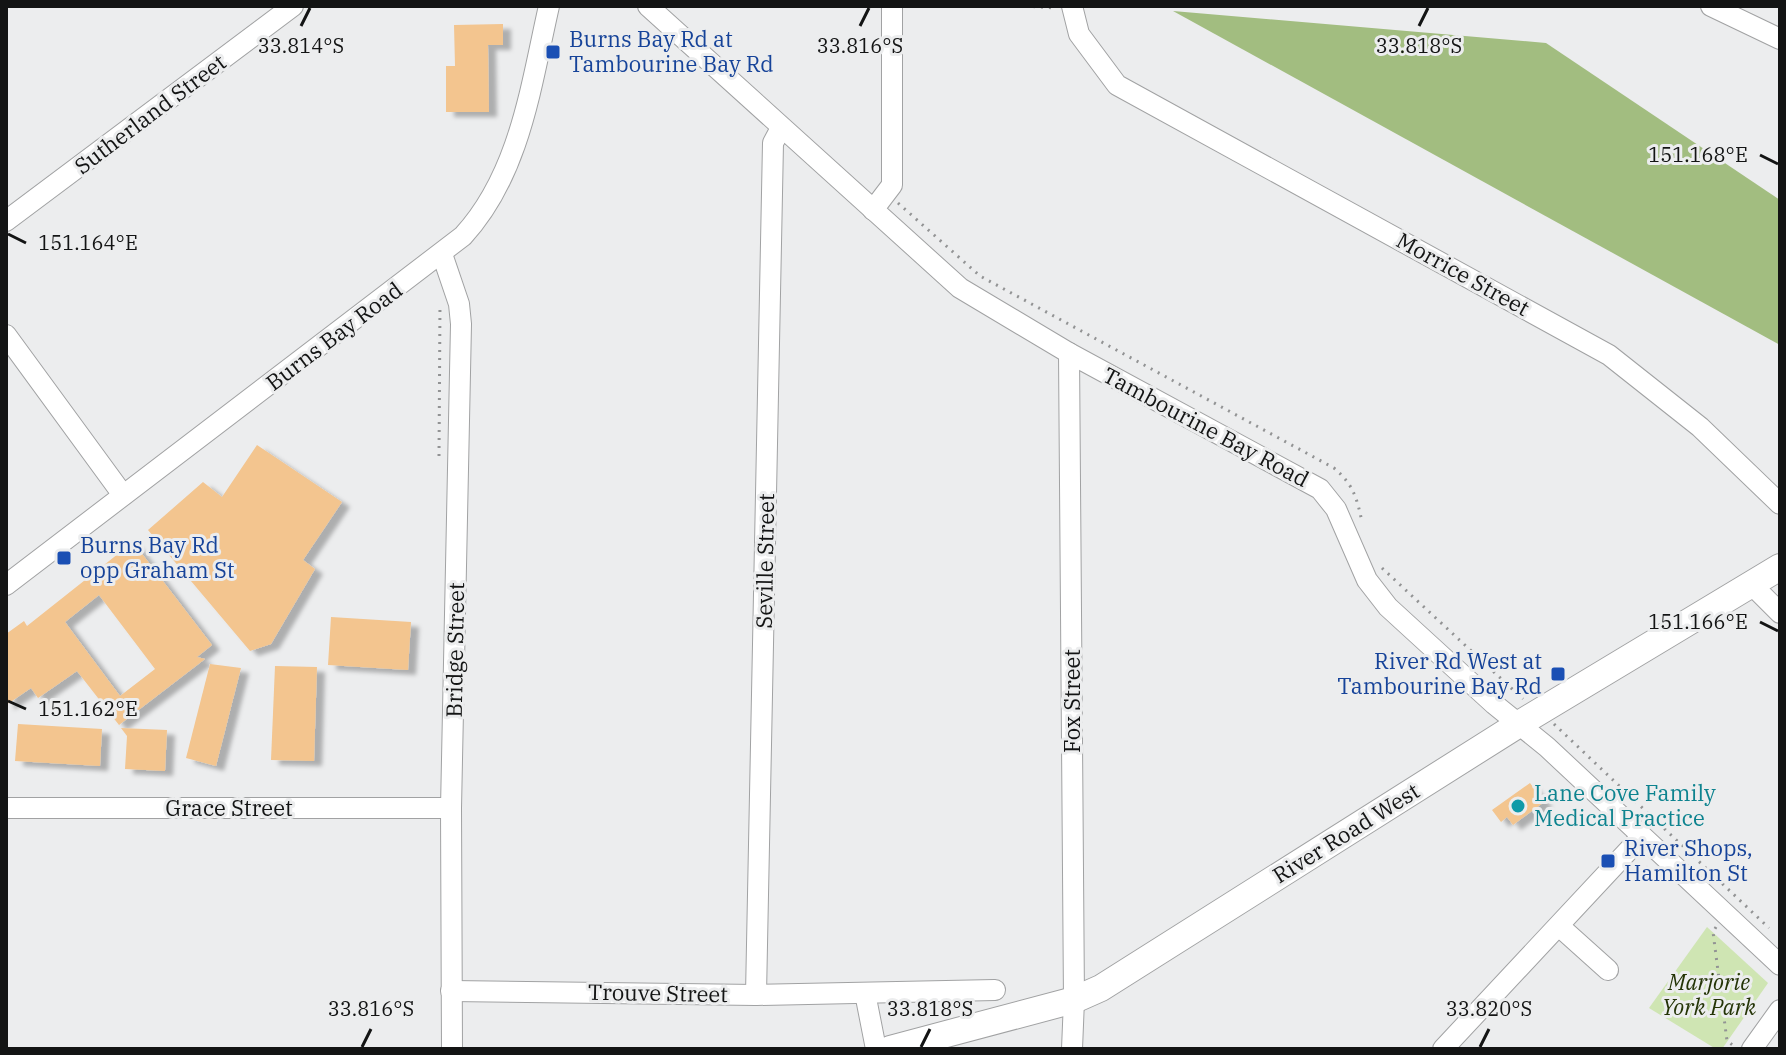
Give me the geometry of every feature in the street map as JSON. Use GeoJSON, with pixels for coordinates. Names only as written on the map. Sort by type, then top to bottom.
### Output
{"type":"FeatureCollection","features":[{"type":"Feature","properties":{"kind":"main road","name":"River Road West"},"geometry":{"type":"LineString","coordinates":[[890,1049],[1074,1000],[1101,988],[1519,724],[1780,567]]}},
{"type":"Feature","properties":{"kind":"street","name":"Sutherland Street"},"geometry":{"type":"LineString","coordinates":[[6,221],[293,6]]}},
{"type":"Feature","properties":{"kind":"street","name":"Burns Bay Road"},"geometry":{"type":"LineString","coordinates":[[6,585],[442,254],[473,225],[505,171],[530,89],[549,6]]}},
{"type":"Feature","properties":{"kind":"street","name":"Tambourine Bay Road"},"geometry":{"type":"LineString","coordinates":[[648,6],[960,288],[1069,353],[1320,489],[1336,509],[1360,568],[1376,593],[1411,629],[1519,724],[1780,965]]}},
{"type":"Feature","properties":{"kind":"street"},"geometry":{"type":"LineString","coordinates":[[873,210],[892,185],[892,6]]}},
{"type":"Feature","properties":{"kind":"street"},"geometry":{"type":"LineString","coordinates":[[1711,6],[1780,39]]}},
{"type":"Feature","properties":{"kind":"street","name":"Morrice Street"},"geometry":{"type":"LineString","coordinates":[[1072,8],[1079,34],[1117,85],[1609,355],[1700,427],[1780,504]]}},
{"type":"Feature","properties":{"kind":"street","name":"Seville Street"},"geometry":{"type":"LineString","coordinates":[[756,995],[773,143],[781,128]]}},
{"type":"Feature","properties":{"kind":"street","name":"Bridge Street"},"geometry":{"type":"LineString","coordinates":[[442,254],[459,304],[461,324],[451,808],[452,1049]]}},
{"type":"Feature","properties":{"kind":"street"},"geometry":{"type":"LineString","coordinates":[[6,335],[123,495]]}},
{"type":"Feature","properties":{"kind":"street","name":"Fox Street"},"geometry":{"type":"LineString","coordinates":[[1069,353],[1072,1049]]}},
{"type":"Feature","properties":{"kind":"street"},"geometry":{"type":"LineString","coordinates":[[1752,585],[1780,613]]}},
{"type":"Feature","properties":{"kind":"street","name":"Grace Street"},"geometry":{"type":"LineString","coordinates":[[6,808],[451,808]]}},
{"type":"Feature","properties":{"kind":"street"},"geometry":{"type":"LineString","coordinates":[[1443,1049],[1641,837]]}},
{"type":"Feature","properties":{"kind":"street"},"geometry":{"type":"LineString","coordinates":[[1559,926],[1608,970]]}},
{"type":"Feature","properties":{"kind":"street","name":"Trouve Street"},"geometry":{"type":"LineString","coordinates":[[451,991],[756,995],[995,990]]}},
{"type":"Feature","properties":{"kind":"street"},"geometry":{"type":"LineString","coordinates":[[865,993],[876,1049]]}},
{"type":"Feature","properties":{"kind":"street"},"geometry":{"type":"LineString","coordinates":[[1752,1049],[1780,1010]]}},
{"type":"Feature","properties":{"kind":"path"},"geometry":{"type":"LineString","coordinates":[[1025,6],[1072,8]]}},
{"type":"Feature","properties":{"kind":"path"},"geometry":{"type":"LineString","coordinates":[[439,455],[440,300]]}},
{"type":"Feature","properties":{"kind":"path"},"geometry":{"type":"LineString","coordinates":[[1554,724],[1769,929]]}},
{"type":"Feature","properties":{"kind":"path"},"geometry":{"type":"LineString","coordinates":[[1725,914],[1713,932],[1727,1041],[1737,1049]]}},
{"type":"Feature","properties":{"kind":"green space"},"geometry":{"type":"Polygon","coordinates":[[[1173,11],[1546,43],[1780,200],[1780,345],[1173,11]]]}},
{"type":"Feature","properties":{"kind":"green space","name":"Marjorie York Park"},"geometry":{"type":"Polygon","coordinates":[[[1707,927],[1768,983],[1722,1049],[1716,1049],[1649,1008],[1707,927]]]}},
{"type":"Feature","properties":{"kind":"building"},"geometry":{"type":"Polygon","coordinates":[[[503,24],[503,45],[488,45],[489,112],[446,112],[446,66],[455,66],[454,25],[503,24]]]}},
{"type":"Feature","properties":{"kind":"building"},"geometry":{"type":"Polygon","coordinates":[[[257,445],[342,502],[303,560],[315,569],[271,644],[250,651],[148,530],[203,482],[222,497],[257,445]]]}},
{"type":"Feature","properties":{"kind":"building"},"geometry":{"type":"Polygon","coordinates":[[[133,542],[212,645],[197,657],[205,659],[119,725],[77,671],[38,698],[31,688],[6,705],[6,634],[24,621],[27,626],[133,542]],[[99,595],[65,622],[120,696],[155,669],[99,595]]]}},
{"type":"Feature","properties":{"kind":"building"},"geometry":{"type":"Polygon","coordinates":[[[331,617],[411,622],[408,670],[328,665],[331,617]]]}},
{"type":"Feature","properties":{"kind":"building"},"geometry":{"type":"Polygon","coordinates":[[[210,664],[241,668],[216,766],[186,758],[210,664]]]}},
{"type":"Feature","properties":{"kind":"building"},"geometry":{"type":"Polygon","coordinates":[[[275,666],[317,667],[314,761],[271,760],[275,666]]]}},
{"type":"Feature","properties":{"kind":"building"},"geometry":{"type":"Polygon","coordinates":[[[18,724],[102,729],[100,766],[15,761],[18,724]]]}},
{"type":"Feature","properties":{"kind":"building"},"geometry":{"type":"Polygon","coordinates":[[[121,728],[167,730],[165,771],[125,769],[127,736],[121,728]]]}},
{"type":"Feature","properties":{"kind":"building","name":"Lane Cove Family Medical Practice"},"geometry":{"type":"Polygon","coordinates":[[[1530,783],[1544,802],[1513,825],[1507,817],[1501,822],[1492,810],[1530,783]]]}},
{"type":"Feature","properties":{"kind":"place","name":"Burns Bay Rd at Tambourine Bay Rd"},"geometry":{"type":"Point","coordinates":[553,52]}},
{"type":"Feature","properties":{"kind":"place","name":"Burns Bay Rd opp Graham St"},"geometry":{"type":"Point","coordinates":[64,558]}},
{"type":"Feature","properties":{"kind":"place","name":"River Rd West at Tambourine Bay Rd"},"geometry":{"type":"Point","coordinates":[1558,674]}},
{"type":"Feature","properties":{"kind":"place","name":"Lane Cove Family Medical Practice"},"geometry":{"type":"Point","coordinates":[1518,806]}},
{"type":"Feature","properties":{"kind":"place","name":"River Shops, Hamilton St"},"geometry":{"type":"Point","coordinates":[1608,861]}}]}
